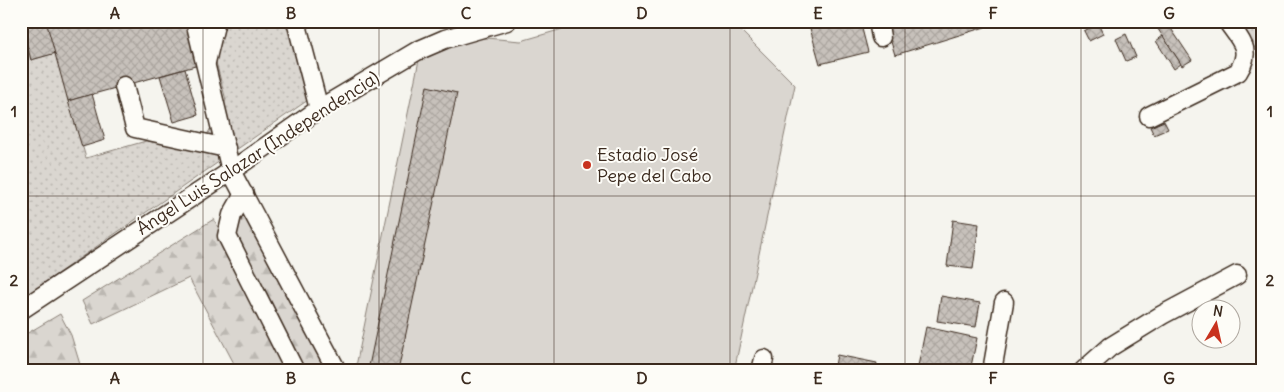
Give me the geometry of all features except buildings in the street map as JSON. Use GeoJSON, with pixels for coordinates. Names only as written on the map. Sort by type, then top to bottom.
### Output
{"type":"FeatureCollection","features":[{"type":"Feature","properties":{"kind":"street"},"geometry":{"type":"LineString","coordinates":[[195,21],[232,171],[338,371]]}},
{"type":"Feature","properties":{"kind":"street"},"geometry":{"type":"LineString","coordinates":[[206,63],[216,21]]}},
{"type":"Feature","properties":{"kind":"street"},"geometry":{"type":"LineString","coordinates":[[296,21],[319,109]]}},
{"type":"Feature","properties":{"kind":"street"},"geometry":{"type":"LineString","coordinates":[[445,39],[474,21]]}},
{"type":"Feature","properties":{"kind":"street","name":"Ángel Luis Salazar (Independencia)"},"geometry":{"type":"LineString","coordinates":[[21,310],[232,171],[319,109],[417,51],[445,39],[507,21]]}},
{"type":"Feature","properties":{"kind":"street"},"geometry":{"type":"LineString","coordinates":[[1149,116],[1238,72],[1244,62],[1246,52],[1227,21]]}},
{"type":"Feature","properties":{"kind":"street"},"geometry":{"type":"LineString","coordinates":[[124,86],[136,128],[226,148]]}},
{"type":"Feature","properties":{"kind":"street"},"geometry":{"type":"LineString","coordinates":[[244,194],[232,215],[227,236],[295,371]]}},
{"type":"Feature","properties":{"kind":"street"},"geometry":{"type":"LineString","coordinates":[[1083,371],[1110,346],[1162,315],[1237,275]]}},
{"type":"Feature","properties":{"kind":"street"},"geometry":{"type":"LineString","coordinates":[[992,371],[1004,302]]}},
{"type":"Feature","properties":{"kind":"green space"},"geometry":{"type":"Polygon","coordinates":[[[205,21],[286,21],[308,100],[21,299],[21,26],[31,60],[55,53],[86,158],[146,141],[183,142],[207,135],[226,100],[205,21]]]}},
{"type":"Feature","properties":{"kind":"green space","name":"Estadio José Pepe del Cabo"},"geometry":{"type":"Polygon","coordinates":[[[590,21],[678,21],[739,29],[795,85],[734,371],[355,371],[420,55],[474,37],[521,41],[590,21]]]}},
{"type":"Feature","properties":{"kind":"green space"},"geometry":{"type":"Polygon","coordinates":[[[1237,21],[1263,21],[1263,60],[1237,21]]]}},
{"type":"Feature","properties":{"kind":"green space"},"geometry":{"type":"Polygon","coordinates":[[[245,212],[329,371],[305,371],[235,234],[245,212]]]}},
{"type":"Feature","properties":{"kind":"green space"},"geometry":{"type":"Polygon","coordinates":[[[214,219],[289,371],[238,371],[189,278],[93,324],[82,301],[214,219]]]}},
{"type":"Feature","properties":{"kind":"green space"},"geometry":{"type":"Polygon","coordinates":[[[60,314],[71,335],[82,371],[23,371],[21,337],[60,314]]]}},
{"type":"Feature","properties":{"kind":"place","name":"Estadio José Pepe del Cabo"},"geometry":{"type":"Point","coordinates":[587,165]}}]}
